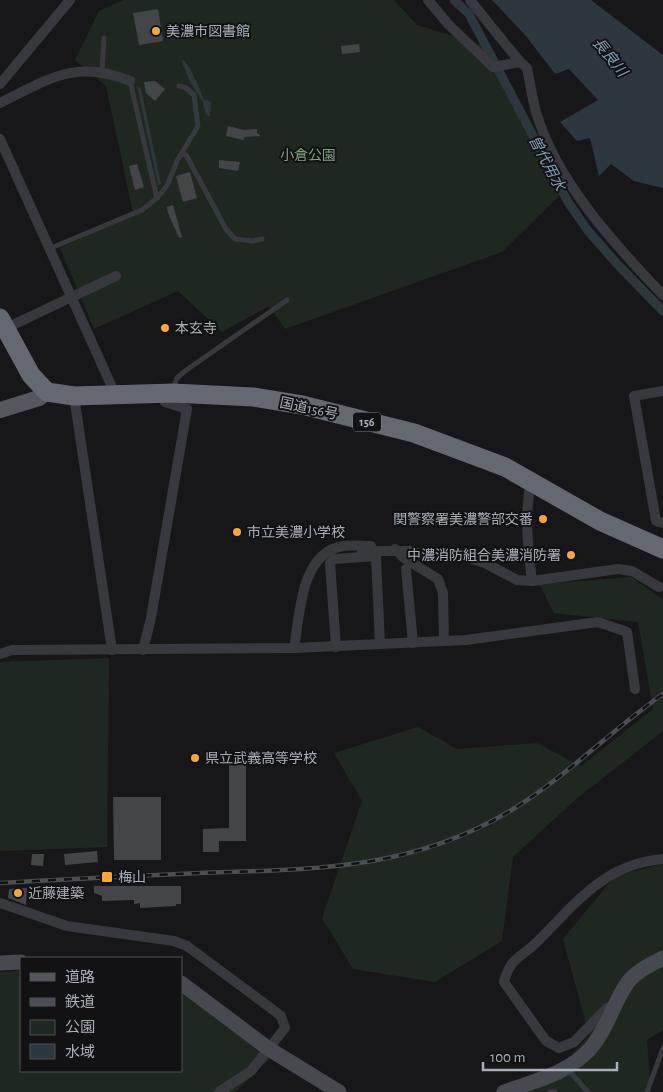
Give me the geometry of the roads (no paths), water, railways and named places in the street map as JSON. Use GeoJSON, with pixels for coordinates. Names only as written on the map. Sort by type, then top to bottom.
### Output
{"type":"FeatureCollection","features":[{"type":"Feature","properties":{"kind":"highway"},"geometry":{"type":"LineString","coordinates":[[2,326],[31,375],[47,392]]}},
{"type":"Feature","properties":{"kind":"highway","name":"国道156号"},"geometry":{"type":"LineString","coordinates":[[47,392],[74,396],[167,393],[221,394],[302,405],[414,433],[479,456],[531,481],[600,521],[663,549]]}},
{"type":"Feature","properties":{"kind":"main road"},"geometry":{"type":"LineString","coordinates":[[0,410],[39,398],[47,392]]}},
{"type":"Feature","properties":{"kind":"street"},"geometry":{"type":"LineString","coordinates":[[0,84],[70,0]]}},
{"type":"Feature","properties":{"kind":"street"},"geometry":{"type":"LineString","coordinates":[[428,0],[448,24],[493,67],[520,62]]}},
{"type":"Feature","properties":{"kind":"street"},"geometry":{"type":"LineString","coordinates":[[470,0],[520,62],[527,68],[536,112],[548,143],[585,207],[621,251],[663,295]]}},
{"type":"Feature","properties":{"kind":"street"},"geometry":{"type":"LineString","coordinates":[[0,103],[61,73],[94,70],[130,81]]}},
{"type":"Feature","properties":{"kind":"street"},"geometry":{"type":"LineString","coordinates":[[0,138],[112,386],[112,394]]}},
{"type":"Feature","properties":{"kind":"street"},"geometry":{"type":"LineString","coordinates":[[2,326],[72,297],[116,276]]}},
{"type":"Feature","properties":{"kind":"street"},"geometry":{"type":"LineString","coordinates":[[663,391],[634,396],[656,521],[663,523]]}},
{"type":"Feature","properties":{"kind":"street"},"geometry":{"type":"LineString","coordinates":[[143,650],[151,618],[187,409],[165,402],[167,393]]}},
{"type":"Feature","properties":{"kind":"street"},"geometry":{"type":"LineString","coordinates":[[74,396],[112,650]]}},
{"type":"Feature","properties":{"kind":"street"},"geometry":{"type":"LineString","coordinates":[[531,481],[526,537],[532,582]]}},
{"type":"Feature","properties":{"kind":"street"},"geometry":{"type":"LineString","coordinates":[[294,648],[307,579],[324,555],[342,546],[370,545],[394,548],[404,558],[438,579],[443,593],[444,641]]}},
{"type":"Feature","properties":{"kind":"street"},"geometry":{"type":"LineString","coordinates":[[361,557],[362,552],[412,551],[426,557],[466,557],[485,563],[517,580],[532,582],[618,569],[632,571],[659,587]]}},
{"type":"Feature","properties":{"kind":"street"},"geometry":{"type":"LineString","coordinates":[[336,646],[330,563],[334,559],[376,556],[380,644]]}},
{"type":"Feature","properties":{"kind":"street"},"geometry":{"type":"LineString","coordinates":[[406,569],[413,643]]}},
{"type":"Feature","properties":{"kind":"street"},"geometry":{"type":"LineString","coordinates":[[0,654],[12,650],[294,648],[413,643],[466,640],[598,622],[627,632],[635,689]]}},
{"type":"Feature","properties":{"kind":"street"},"geometry":{"type":"LineString","coordinates":[[616,1004],[607,1008],[574,1042],[560,1048],[546,1041],[504,982],[508,965],[534,946],[574,902],[592,888],[623,868],[645,860],[663,859]]}},
{"type":"Feature","properties":{"kind":"street"},"geometry":{"type":"LineString","coordinates":[[0,903],[66,926],[174,941],[187,946],[281,1016],[285,1028],[269,1049],[250,1071],[219,1092]]}},
{"type":"Feature","properties":{"kind":"street"},"geometry":{"type":"LineString","coordinates":[[504,1092],[567,1069],[589,1050],[603,1030],[629,982],[641,971],[663,958]]}},
{"type":"Feature","properties":{"kind":"street"},"geometry":{"type":"LineString","coordinates":[[0,964],[20,962]]}},
{"type":"Feature","properties":{"kind":"street"},"geometry":{"type":"LineString","coordinates":[[182,983],[269,1049],[340,1092]]}},
{"type":"Feature","properties":{"kind":"lane"},"geometry":{"type":"LineString","coordinates":[[102,72],[104,38]]}},
{"type":"Feature","properties":{"kind":"lane"},"geometry":{"type":"LineString","coordinates":[[130,81],[157,198]]}},
{"type":"Feature","properties":{"kind":"lane"},"geometry":{"type":"LineString","coordinates":[[51,248],[142,210],[168,186],[177,160],[198,126],[199,118],[194,95],[186,88],[179,86]]}},
{"type":"Feature","properties":{"kind":"lane"},"geometry":{"type":"LineString","coordinates":[[182,154],[186,155],[226,229],[235,239],[253,241],[262,239]]}},
{"type":"Feature","properties":{"kind":"lane"},"geometry":{"type":"LineString","coordinates":[[167,393],[185,371],[287,300]]}},
{"type":"Feature","properties":{"kind":"lane"},"geometry":{"type":"LineString","coordinates":[[647,1092],[663,1048]]}},
{"type":"Feature","properties":{"kind":"lane"},"geometry":{"type":"LineString","coordinates":[[567,1069],[588,1092]]}},
{"type":"Feature","properties":{"kind":"lane"},"geometry":{"type":"LineString","coordinates":[[550,1092],[556,1092]]}},
{"type":"Feature","properties":{"kind":"water","name":"長良川"},"geometry":{"type":"Polygon","coordinates":[[[492,0],[591,0],[663,55],[663,188],[634,181],[611,164],[599,176],[590,138],[577,141],[560,122],[598,100],[569,69],[555,74],[526,36],[492,0]]]}},
{"type":"Feature","properties":{"kind":"water"},"geometry":{"type":"Polygon","coordinates":[[[183,60],[195,78],[203,99],[211,102],[210,116],[206,115],[203,102],[190,82],[182,62],[183,60]]]}},
{"type":"Feature","properties":{"kind":"water"},"geometry":{"type":"Polygon","coordinates":[[[137,86],[141,89],[161,184],[158,185],[137,86]]]}},
{"type":"Feature","properties":{"kind":"waterway","name":"曽代用水"},"geometry":{"type":"LineString","coordinates":[[454,0],[469,14],[568,202],[589,232],[663,311]]}},
{"type":"Feature","properties":{"kind":"railway"},"geometry":{"type":"LineString","coordinates":[[0,883],[282,870],[360,863],[398,856],[473,831],[510,811],[550,784],[624,723],[663,694]]}},
{"type":"Feature","properties":{"kind":"place","name":"美濃市図書館"},"geometry":{"type":"Point","coordinates":[156,31]}},
{"type":"Feature","properties":{"kind":"place","name":"本玄寺"},"geometry":{"type":"Point","coordinates":[165,328]}},
{"type":"Feature","properties":{"kind":"place","name":"関警察署美濃警部交番"},"geometry":{"type":"Point","coordinates":[543,519]}},
{"type":"Feature","properties":{"kind":"place","name":"市立美濃小学校"},"geometry":{"type":"Point","coordinates":[237,532]}},
{"type":"Feature","properties":{"kind":"place","name":"中濃消防組合美濃消防署"},"geometry":{"type":"Point","coordinates":[571,555]}},
{"type":"Feature","properties":{"kind":"place","name":"県立武義高等学校"},"geometry":{"type":"Point","coordinates":[195,758]}},
{"type":"Feature","properties":{"kind":"place","name":"梅山"},"geometry":{"type":"Point","coordinates":[107,877]}},
{"type":"Feature","properties":{"kind":"place","name":"近藤建築"},"geometry":{"type":"Point","coordinates":[18,893]}},
{"type":"Feature","properties":{"kind":"park label","name":"小倉公園"},"geometry":{"type":"Point","coordinates":[308,155]}}]}
